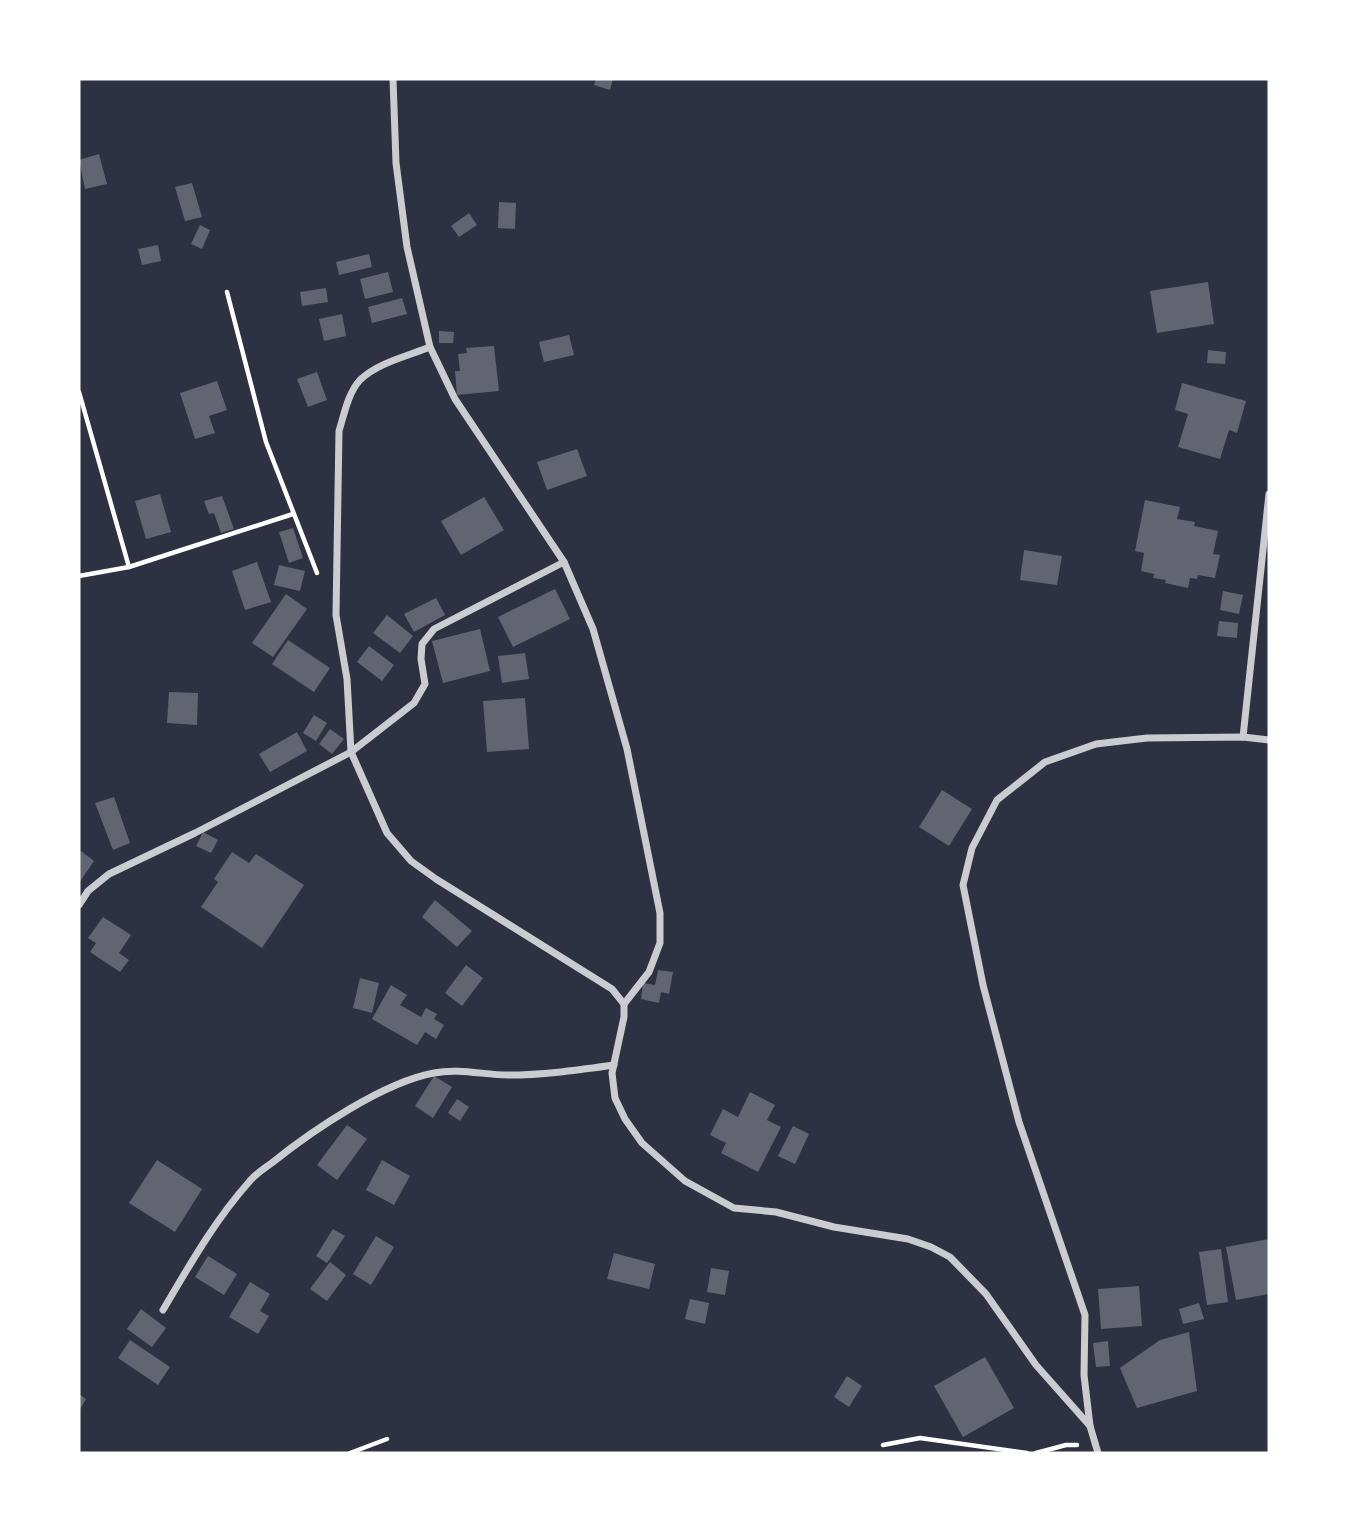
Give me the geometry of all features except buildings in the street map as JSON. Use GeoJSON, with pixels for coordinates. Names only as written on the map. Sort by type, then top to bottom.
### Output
{"type":"FeatureCollection","features":[{"type":"Feature","properties":{"kind":"street"},"geometry":{"type":"LineString","coordinates":[[393,79],[396,163],[407,247],[430,347],[455,400],[564,562],[593,629],[627,749],[660,913],[660,943],[649,972],[624,1004],[624,1017],[614,1065],[615,1098],[625,1119],[642,1143],[685,1181],[734,1208],[776,1212],[834,1227],[908,1239],[950,1257],[986,1294],[1036,1365],[1090,1426]]}},
{"type":"Feature","properties":{"kind":"street"},"geometry":{"type":"LineString","coordinates":[[430,347],[374,370],[359,381],[346,406],[339,431],[336,615],[346,679],[351,752],[387,833],[411,861],[587,972],[612,989],[624,1004]]}},
{"type":"Feature","properties":{"kind":"street"},"geometry":{"type":"LineString","coordinates":[[1243,737],[1269,494]]}},
{"type":"Feature","properties":{"kind":"street"},"geometry":{"type":"LineString","coordinates":[[79,905],[89,891],[109,874],[195,833],[351,752],[414,703],[421,694],[425,684],[421,659],[422,644],[434,629],[564,562]]}},
{"type":"Feature","properties":{"kind":"street"},"geometry":{"type":"LineString","coordinates":[[1098,1453],[1090,1426],[1084,1375],[1085,1315],[1018,1122],[983,985],[963,885],[972,848],[997,800],[1045,762],[1096,744],[1147,737],[1243,737],[1269,740]]}},
{"type":"Feature","properties":{"kind":"street"},"geometry":{"type":"LineString","coordinates":[[163,1310],[203,1243],[250,1180],[296,1143],[336,1117],[387,1090],[435,1073],[455,1071],[542,1075],[614,1065]]}},
{"type":"Feature","properties":{"kind":"path"},"geometry":{"type":"LineString","coordinates":[[227,292],[266,442],[321,584]]}},
{"type":"Feature","properties":{"kind":"path"},"geometry":{"type":"LineString","coordinates":[[79,392],[130,566]]}},
{"type":"Feature","properties":{"kind":"path"},"geometry":{"type":"LineString","coordinates":[[79,576],[130,566],[293,514]]}},
{"type":"Feature","properties":{"kind":"path"},"geometry":{"type":"LineString","coordinates":[[884,1445],[920,1438],[1027,1453]]}},
{"type":"Feature","properties":{"kind":"path"},"geometry":{"type":"LineString","coordinates":[[350,1453],[387,1439]]}},
{"type":"Feature","properties":{"kind":"path"},"geometry":{"type":"LineString","coordinates":[[1036,1453],[1066,1445],[1096,1444]]}}]}
